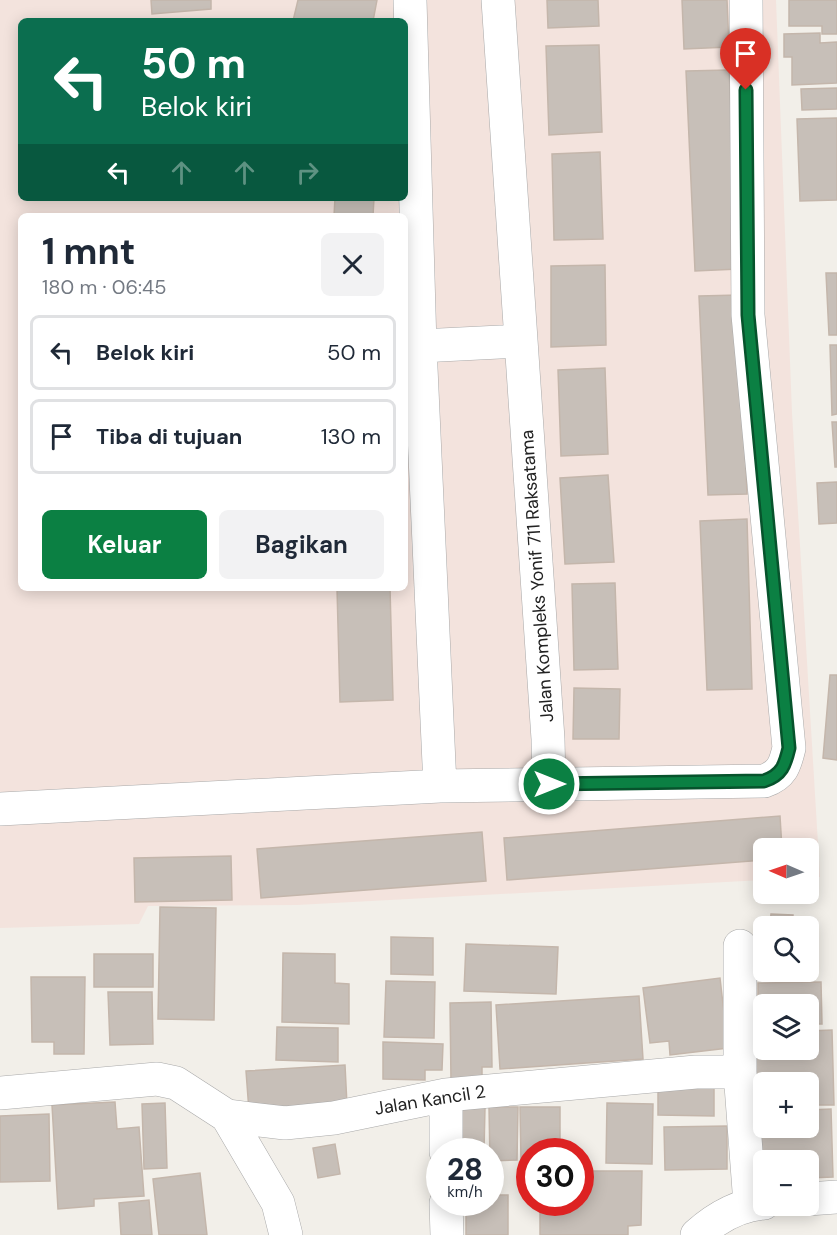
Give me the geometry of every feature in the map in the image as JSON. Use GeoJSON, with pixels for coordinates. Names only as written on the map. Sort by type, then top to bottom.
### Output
{"type":"FeatureCollection","features":[{"type":"Feature","properties":{"kind":"street"},"geometry":{"type":"LineString","coordinates":[[410,0],[420,346],[440,786]]}},
{"type":"Feature","properties":{"kind":"street","name":"Jalan Kompleks Yonif 711 Raksatama"},"geometry":{"type":"LineString","coordinates":[[498,0],[549,784]]}},
{"type":"Feature","properties":{"kind":"street"},"geometry":{"type":"LineString","coordinates":[[0,808],[440,786],[764,781],[779,774],[785,766],[789,748],[748,315],[746,0]]}},
{"type":"Feature","properties":{"kind":"street"},"geometry":{"type":"LineString","coordinates":[[420,346],[521,341]]}},
{"type":"Feature","properties":{"kind":"street"},"geometry":{"type":"LineString","coordinates":[[740,946],[740,1072],[753,1173]]}},
{"type":"Feature","properties":{"kind":"street","name":"Jalan Kancil 2"},"geometry":{"type":"LineString","coordinates":[[0,1092],[157,1079],[176,1083],[226,1116],[246,1120],[295,1122],[334,1118],[446,1095],[696,1072],[740,1072]]}},
{"type":"Feature","properties":{"kind":"street"},"geometry":{"type":"LineString","coordinates":[[446,1095],[446,1138]]}},
{"type":"Feature","properties":{"kind":"street"},"geometry":{"type":"LineString","coordinates":[[226,1116],[278,1203],[286,1235]]}},
{"type":"Feature","properties":{"kind":"street"},"geometry":{"type":"LineString","coordinates":[[819,1198],[837,1197]]}},
{"type":"Feature","properties":{"kind":"street"},"geometry":{"type":"LineString","coordinates":[[698,1235],[711,1222],[753,1206]]}},
{"type":"Feature","properties":{"kind":"street"},"geometry":{"type":"LineString","coordinates":[[446,1216],[447,1235]]}},
{"type":"Feature","properties":{"kind":"shaded area"},"geometry":{"type":"Polygon","coordinates":[[[0,0],[776,0],[792,413],[818,838],[753,838],[753,881],[297,905],[148,906],[139,924],[0,928],[0,0]]]}},
{"type":"Feature","properties":{"kind":"building"},"geometry":{"type":"Polygon","coordinates":[[[151,0],[211,0],[211,9],[152,14],[151,0]]]}},
{"type":"Feature","properties":{"kind":"building"},"geometry":{"type":"Polygon","coordinates":[[[298,0],[377,0],[374,18],[294,18],[298,0]]]}},
{"type":"Feature","properties":{"kind":"building"},"geometry":{"type":"Polygon","coordinates":[[[547,0],[598,0],[599,26],[548,28],[547,0]]]}},
{"type":"Feature","properties":{"kind":"building"},"geometry":{"type":"Polygon","coordinates":[[[682,0],[727,0],[729,47],[684,49],[682,0]]]}},
{"type":"Feature","properties":{"kind":"building"},"geometry":{"type":"Polygon","coordinates":[[[789,0],[837,0],[837,34],[822,34],[822,26],[789,26],[789,0]]]}},
{"type":"Feature","properties":{"kind":"building"},"geometry":{"type":"Polygon","coordinates":[[[820,33],[820,43],[837,42],[837,83],[792,85],[792,57],[784,57],[784,34],[820,33]]]}},
{"type":"Feature","properties":{"kind":"building"},"geometry":{"type":"Polygon","coordinates":[[[599,45],[602,132],[549,135],[546,46],[599,45]]]}},
{"type":"Feature","properties":{"kind":"building"},"geometry":{"type":"Polygon","coordinates":[[[729,70],[738,269],[695,271],[686,71],[729,70]]]}},
{"type":"Feature","properties":{"kind":"building"},"geometry":{"type":"Polygon","coordinates":[[[837,88],[837,109],[802,110],[801,89],[837,88]]]}},
{"type":"Feature","properties":{"kind":"building"},"geometry":{"type":"Polygon","coordinates":[[[837,118],[837,200],[800,201],[797,119],[837,118]]]}},
{"type":"Feature","properties":{"kind":"building"},"geometry":{"type":"Polygon","coordinates":[[[600,152],[603,239],[554,240],[552,154],[600,152]]]}},
{"type":"Feature","properties":{"kind":"building"},"geometry":{"type":"Polygon","coordinates":[[[335,201],[374,201],[373,213],[334,213],[335,201]]]}},
{"type":"Feature","properties":{"kind":"building"},"geometry":{"type":"Polygon","coordinates":[[[605,265],[606,345],[551,347],[551,266],[605,265]]]}},
{"type":"Feature","properties":{"kind":"building"},"geometry":{"type":"Polygon","coordinates":[[[826,273],[837,273],[837,335],[829,335],[826,273]]]}},
{"type":"Feature","properties":{"kind":"building"},"geometry":{"type":"Polygon","coordinates":[[[739,295],[747,494],[708,495],[699,296],[739,295]]]}},
{"type":"Feature","properties":{"kind":"building"},"geometry":{"type":"Polygon","coordinates":[[[830,345],[837,345],[837,414],[832,415],[830,345]]]}},
{"type":"Feature","properties":{"kind":"building"},"geometry":{"type":"Polygon","coordinates":[[[605,368],[608,454],[561,456],[558,370],[605,368]]]}},
{"type":"Feature","properties":{"kind":"building"},"geometry":{"type":"Polygon","coordinates":[[[832,422],[837,422],[837,467],[835,467],[832,422]]]}},
{"type":"Feature","properties":{"kind":"building"},"geometry":{"type":"Polygon","coordinates":[[[608,475],[614,562],[565,564],[560,478],[608,475]]]}},
{"type":"Feature","properties":{"kind":"building"},"geometry":{"type":"Polygon","coordinates":[[[837,482],[837,523],[819,524],[817,483],[837,482]]]}},
{"type":"Feature","properties":{"kind":"building"},"geometry":{"type":"Polygon","coordinates":[[[747,519],[752,689],[707,690],[700,521],[747,519]]]}},
{"type":"Feature","properties":{"kind":"building"},"geometry":{"type":"Polygon","coordinates":[[[615,583],[618,669],[574,670],[572,584],[615,583]]]}},
{"type":"Feature","properties":{"kind":"building"},"geometry":{"type":"Polygon","coordinates":[[[337,591],[390,591],[393,700],[340,702],[337,591]]]}},
{"type":"Feature","properties":{"kind":"building"},"geometry":{"type":"Polygon","coordinates":[[[830,675],[837,675],[837,760],[823,758],[830,675]]]}},
{"type":"Feature","properties":{"kind":"building"},"geometry":{"type":"Polygon","coordinates":[[[574,688],[620,689],[619,739],[573,739],[574,688]]]}},
{"type":"Feature","properties":{"kind":"building"},"geometry":{"type":"Polygon","coordinates":[[[780,816],[781,838],[753,838],[753,861],[507,880],[504,838],[780,816]]]}},
{"type":"Feature","properties":{"kind":"building"},"geometry":{"type":"Polygon","coordinates":[[[482,832],[486,881],[261,898],[257,849],[482,832]]]}},
{"type":"Feature","properties":{"kind":"building"},"geometry":{"type":"Polygon","coordinates":[[[231,856],[232,900],[135,902],[134,858],[231,856]]]}},
{"type":"Feature","properties":{"kind":"building"},"geometry":{"type":"Polygon","coordinates":[[[160,907],[216,908],[214,1020],[158,1019],[160,907]]]}},
{"type":"Feature","properties":{"kind":"building"},"geometry":{"type":"Polygon","coordinates":[[[771,914],[793,915],[793,916],[771,916],[771,914]]]}},
{"type":"Feature","properties":{"kind":"building"},"geometry":{"type":"Polygon","coordinates":[[[391,937],[433,938],[433,975],[391,974],[391,937]]]}},
{"type":"Feature","properties":{"kind":"building"},"geometry":{"type":"Polygon","coordinates":[[[466,944],[558,947],[556,994],[464,991],[466,944]]]}},
{"type":"Feature","properties":{"kind":"building"},"geometry":{"type":"Polygon","coordinates":[[[283,953],[335,954],[335,983],[349,984],[349,1024],[282,1022],[283,953]]]}},
{"type":"Feature","properties":{"kind":"building"},"geometry":{"type":"Polygon","coordinates":[[[94,954],[153,954],[153,987],[94,987],[94,954]]]}},
{"type":"Feature","properties":{"kind":"building"},"geometry":{"type":"Polygon","coordinates":[[[31,977],[85,977],[84,1054],[54,1054],[54,1042],[32,1042],[31,977]]]}},
{"type":"Feature","properties":{"kind":"building"},"geometry":{"type":"Polygon","coordinates":[[[720,978],[728,1048],[670,1055],[669,1041],[650,1043],[643,988],[720,978]]]}},
{"type":"Feature","properties":{"kind":"building"},"geometry":{"type":"Polygon","coordinates":[[[386,981],[435,982],[434,1038],[384,1037],[386,981]]]}},
{"type":"Feature","properties":{"kind":"building"},"geometry":{"type":"Polygon","coordinates":[[[821,982],[822,1024],[819,1024],[819,994],[758,994],[758,983],[821,982]]]}},
{"type":"Feature","properties":{"kind":"building"},"geometry":{"type":"Polygon","coordinates":[[[108,992],[152,992],[153,1044],[110,1045],[108,992]]]}},
{"type":"Feature","properties":{"kind":"building"},"geometry":{"type":"Polygon","coordinates":[[[639,996],[643,1059],[500,1069],[496,1005],[639,996]]]}},
{"type":"Feature","properties":{"kind":"building"},"geometry":{"type":"Polygon","coordinates":[[[491,1002],[492,1067],[482,1067],[482,1082],[451,1082],[450,1003],[491,1002]]]}},
{"type":"Feature","properties":{"kind":"building"},"geometry":{"type":"Polygon","coordinates":[[[277,1027],[338,1028],[338,1062],[276,1060],[277,1027]]]}},
{"type":"Feature","properties":{"kind":"building"},"geometry":{"type":"Polygon","coordinates":[[[832,1030],[834,1105],[819,1105],[819,1072],[753,1072],[753,1107],[749,1107],[748,1032],[753,1032],[753,1060],[819,1060],[819,1031],[832,1030]]]}},
{"type":"Feature","properties":{"kind":"building"},"geometry":{"type":"Polygon","coordinates":[[[383,1042],[443,1044],[442,1070],[425,1070],[425,1080],[383,1079],[383,1042]]]}},
{"type":"Feature","properties":{"kind":"building"},"geometry":{"type":"Polygon","coordinates":[[[345,1065],[347,1105],[249,1111],[246,1071],[345,1065]]]}},
{"type":"Feature","properties":{"kind":"building"},"geometry":{"type":"Polygon","coordinates":[[[658,1078],[714,1079],[714,1116],[658,1115],[658,1078]]]}},
{"type":"Feature","properties":{"kind":"building"},"geometry":{"type":"Polygon","coordinates":[[[115,1102],[117,1129],[139,1127],[144,1196],[94,1199],[94,1206],[58,1209],[52,1105],[115,1102]]]}},
{"type":"Feature","properties":{"kind":"building"},"geometry":{"type":"Polygon","coordinates":[[[165,1103],[167,1168],[144,1169],[142,1104],[165,1103]]]}},
{"type":"Feature","properties":{"kind":"building"},"geometry":{"type":"Polygon","coordinates":[[[607,1103],[653,1104],[652,1164],[606,1163],[607,1103]]]}},
{"type":"Feature","properties":{"kind":"building"},"geometry":{"type":"Polygon","coordinates":[[[453,1106],[485,1107],[484,1138],[452,1138],[453,1106]]]}},
{"type":"Feature","properties":{"kind":"building"},"geometry":{"type":"Polygon","coordinates":[[[489,1107],[518,1107],[516,1160],[504,1160],[504,1138],[490,1138],[489,1107]]]}},
{"type":"Feature","properties":{"kind":"building"},"geometry":{"type":"Polygon","coordinates":[[[520,1107],[560,1107],[560,1138],[521,1138],[520,1107]]]}},
{"type":"Feature","properties":{"kind":"building"},"geometry":{"type":"Polygon","coordinates":[[[831,1109],[833,1177],[819,1178],[819,1150],[761,1150],[759,1138],[819,1138],[819,1110],[831,1109]]]}},
{"type":"Feature","properties":{"kind":"building"},"geometry":{"type":"Polygon","coordinates":[[[49,1114],[50,1181],[0,1182],[0,1116],[49,1114]]]}},
{"type":"Feature","properties":{"kind":"building"},"geometry":{"type":"Polygon","coordinates":[[[727,1126],[727,1169],[665,1170],[664,1127],[727,1126]]]}},
{"type":"Feature","properties":{"kind":"building"},"geometry":{"type":"Polygon","coordinates":[[[335,1144],[340,1174],[318,1178],[313,1148],[335,1144]]]}},
{"type":"Feature","properties":{"kind":"building"},"geometry":{"type":"Polygon","coordinates":[[[594,1171],[642,1171],[641,1225],[628,1226],[628,1235],[540,1235],[540,1216],[594,1216],[594,1171]]]}},
{"type":"Feature","properties":{"kind":"building"},"geometry":{"type":"Polygon","coordinates":[[[200,1173],[207,1235],[159,1235],[153,1179],[200,1173]]]}},
{"type":"Feature","properties":{"kind":"building"},"geometry":{"type":"Polygon","coordinates":[[[504,1195],[508,1195],[508,1235],[466,1235],[466,1216],[504,1216],[504,1195]]]}},
{"type":"Feature","properties":{"kind":"building"},"geometry":{"type":"Polygon","coordinates":[[[149,1200],[152,1235],[121,1235],[119,1203],[149,1200]]]}},
{"type":"Feature","properties":{"kind":"route"},"geometry":{"type":"LineString","coordinates":[[549,784],[764,781],[774,778],[785,766],[789,748],[748,315],[746,90]]}}]}
